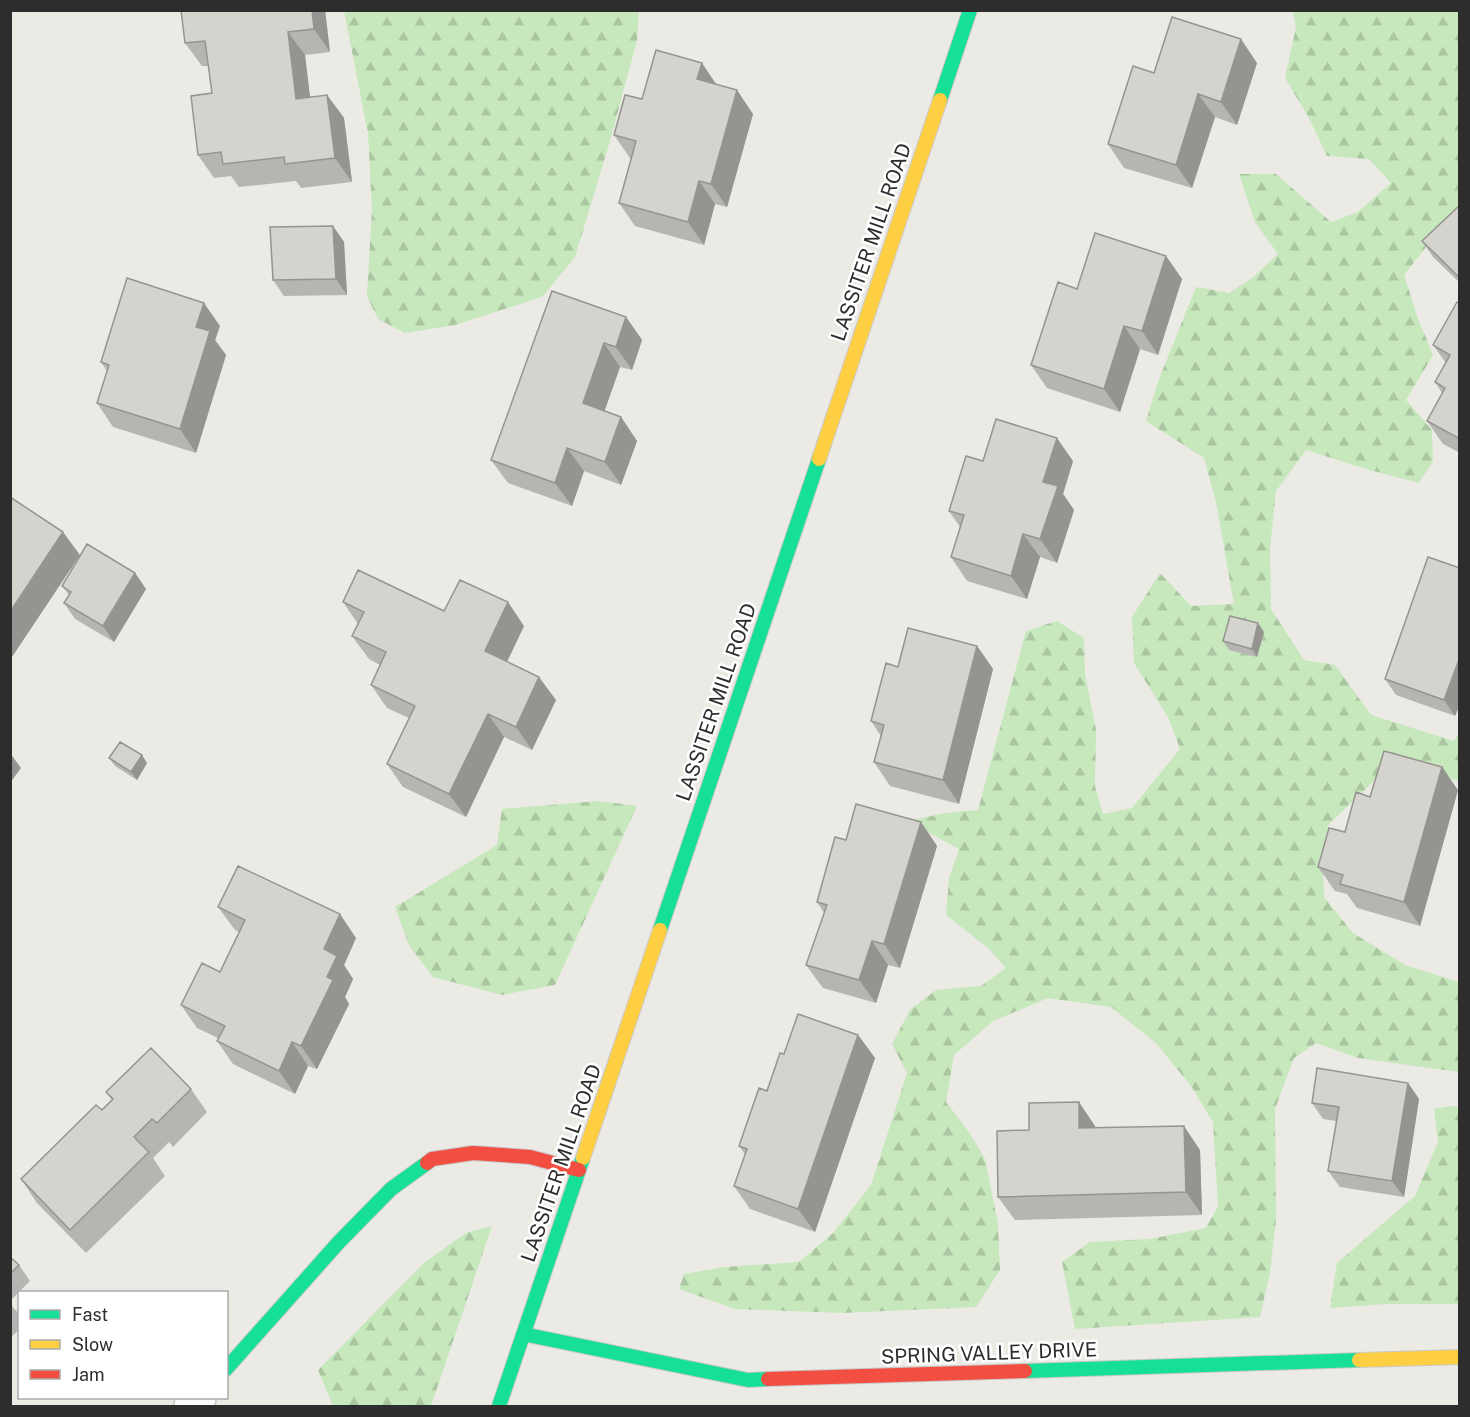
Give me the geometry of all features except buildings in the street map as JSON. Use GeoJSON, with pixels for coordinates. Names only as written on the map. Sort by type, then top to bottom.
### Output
{"type":"FeatureCollection","features":[{"type":"Feature","properties":{"kind":"main road","name":"LASSITER MILL ROAD"},"geometry":{"type":"LineString","coordinates":[[499,1407],[970,10]]}},
{"type":"Feature","properties":{"kind":"main road"},"geometry":{"type":"LineString","coordinates":[[228,1366],[376,1204],[391,1189],[432,1158],[473,1152],[530,1157],[579,1170]]}},
{"type":"Feature","properties":{"kind":"main road","name":"SPRING VALLEY DRIVE"},"geometry":{"type":"LineString","coordinates":[[524,1334],[748,1380],[1460,1357]]}},
{"type":"Feature","properties":{"kind":"green space"},"geometry":{"type":"Polygon","coordinates":[[[344,11],[639,11],[637,40],[575,257],[542,297],[455,325],[405,333],[378,319],[367,296],[372,210],[368,133],[344,11]]]}},
{"type":"Feature","properties":{"kind":"green space"},"geometry":{"type":"Polygon","coordinates":[[[1293,11],[1459,11],[1459,217],[1438,232],[1404,275],[1433,355],[1406,400],[1432,430],[1433,461],[1419,483],[1306,450],[1276,491],[1270,548],[1271,609],[1304,660],[1335,665],[1371,715],[1454,741],[1459,734],[1459,781],[1393,763],[1329,824],[1322,852],[1324,897],[1353,933],[1405,965],[1459,982],[1459,1072],[1358,1058],[1316,1043],[1294,1058],[1275,1109],[1276,1221],[1270,1272],[1260,1317],[1075,1329],[1062,1262],[1090,1242],[1149,1239],[1206,1228],[1218,1206],[1213,1122],[1191,1086],[1156,1043],[1111,1007],[1048,998],[993,1021],[954,1055],[946,1102],[969,1132],[985,1159],[998,1224],[1000,1270],[976,1307],[842,1313],[735,1309],[679,1289],[684,1274],[725,1267],[799,1262],[833,1233],[871,1185],[907,1073],[892,1044],[910,1010],[936,990],[981,986],[1006,968],[988,948],[946,915],[949,878],[959,849],[907,821],[946,813],[978,810],[1026,631],[1057,621],[1084,638],[1085,674],[1096,730],[1095,786],[1103,814],[1132,808],[1180,749],[1168,717],[1134,663],[1132,617],[1160,573],[1191,606],[1234,604],[1216,502],[1204,458],[1146,421],[1159,379],[1196,287],[1229,293],[1252,278],[1278,254],[1255,222],[1239,174],[1276,174],[1331,222],[1358,212],[1391,183],[1369,159],[1327,156],[1309,118],[1285,78],[1296,27],[1293,11]]]}},
{"type":"Feature","properties":{"kind":"green space"},"geometry":{"type":"Polygon","coordinates":[[[598,801],[637,806],[555,985],[502,995],[433,977],[410,947],[395,907],[497,845],[502,809],[598,801]]]}},
{"type":"Feature","properties":{"kind":"green space"},"geometry":{"type":"Polygon","coordinates":[[[1460,1107],[1459,1304],[1387,1304],[1330,1308],[1337,1263],[1415,1196],[1438,1142],[1434,1109],[1460,1107]]]}},
{"type":"Feature","properties":{"kind":"green space"},"geometry":{"type":"Polygon","coordinates":[[[492,1226],[431,1406],[333,1406],[318,1370],[425,1262],[466,1233],[492,1226]]]}},
{"type":"Feature","properties":{"kind":"traffic: fast"},"geometry":{"type":"LineString","coordinates":[[940,100],[970,10]]}},
{"type":"Feature","properties":{"kind":"traffic: fast"},"geometry":{"type":"LineString","coordinates":[[660,930],[819,459]]}},
{"type":"Feature","properties":{"kind":"traffic: fast"},"geometry":{"type":"LineString","coordinates":[[499,1406],[583,1158]]}},
{"type":"Feature","properties":{"kind":"traffic: fast"},"geometry":{"type":"LineString","coordinates":[[228,1367],[339,1242],[391,1189],[427,1163]]}},
{"type":"Feature","properties":{"kind":"traffic: fast"},"geometry":{"type":"LineString","coordinates":[[523,1334],[748,1380],[768,1379]]}},
{"type":"Feature","properties":{"kind":"traffic: fast"},"geometry":{"type":"LineString","coordinates":[[1025,1371],[1359,1360]]}},
{"type":"Feature","properties":{"kind":"traffic: slow"},"geometry":{"type":"LineString","coordinates":[[819,459],[940,100]]}},
{"type":"Feature","properties":{"kind":"traffic: slow"},"geometry":{"type":"LineString","coordinates":[[583,1158],[660,930]]}},
{"type":"Feature","properties":{"kind":"traffic: slow"},"geometry":{"type":"LineString","coordinates":[[1359,1360],[1460,1357]]}},
{"type":"Feature","properties":{"kind":"traffic: jam"},"geometry":{"type":"LineString","coordinates":[[427,1163],[432,1159],[473,1153],[530,1157],[579,1170]]}},
{"type":"Feature","properties":{"kind":"traffic: jam"},"geometry":{"type":"LineString","coordinates":[[768,1379],[1025,1371]]}}]}
